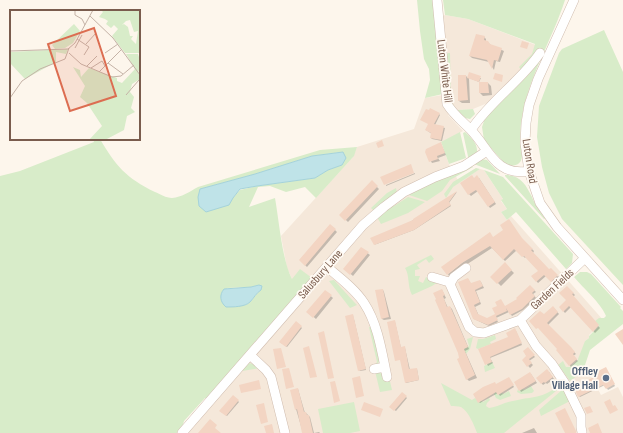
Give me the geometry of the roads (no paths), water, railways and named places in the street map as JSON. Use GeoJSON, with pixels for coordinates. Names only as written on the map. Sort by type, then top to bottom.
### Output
{"type":"FeatureCollection","features":[{"type":"Feature","properties":{"kind":"street","name":"Luton White Hill"},"geometry":{"type":"LineString","coordinates":[[437,0],[447,104],[500,165],[507,170],[518,172],[529,171]]}},
{"type":"Feature","properties":{"kind":"street","name":"Luton Road"},"geometry":{"type":"LineString","coordinates":[[574,0],[538,79],[529,105],[525,143],[529,171],[540,203],[557,227],[623,300]]}},
{"type":"Feature","properties":{"kind":"street"},"geometry":{"type":"LineString","coordinates":[[471,130],[481,116],[531,67],[540,53]]}},
{"type":"Feature","properties":{"kind":"street","name":"Salusbury Lane"},"geometry":{"type":"LineString","coordinates":[[182,433],[363,225],[404,192],[464,166],[487,151]]}},
{"type":"Feature","properties":{"kind":"street","name":"Garden Fields"},"geometry":{"type":"LineString","coordinates":[[450,284],[468,325],[475,332],[485,333],[507,323],[520,320],[585,258]]}},
{"type":"Feature","properties":{"kind":"street"},"geometry":{"type":"LineString","coordinates":[[327,267],[356,293],[369,311],[375,326],[387,377]]}},
{"type":"Feature","properties":{"kind":"street"},"geometry":{"type":"LineString","coordinates":[[432,276],[446,280],[450,284],[454,278],[466,268]]}},
{"type":"Feature","properties":{"kind":"street","name":"Garden Fields"},"geometry":{"type":"LineString","coordinates":[[520,320],[536,346],[552,364],[566,385],[581,416],[582,432]]}},
{"type":"Feature","properties":{"kind":"street"},"geometry":{"type":"LineString","coordinates":[[250,355],[266,370],[271,377],[285,433]]}},
{"type":"Feature","properties":{"kind":"street"},"geometry":{"type":"LineString","coordinates":[[374,369],[385,367]]}},
{"type":"Feature","properties":{"kind":"water"},"geometry":{"type":"Polygon","coordinates":[[[343,152],[346,158],[342,165],[328,170],[315,178],[240,189],[229,205],[206,212],[199,206],[198,197],[200,189],[312,156],[343,152]]]}},
{"type":"Feature","properties":{"kind":"water"},"geometry":{"type":"Polygon","coordinates":[[[259,285],[262,286],[261,290],[248,304],[226,307],[221,301],[221,294],[224,289],[259,285]]]}},
{"type":"Feature","properties":{"kind":"place","name":"Offley Village Hall"},"geometry":{"type":"Point","coordinates":[606,378]}}]}
